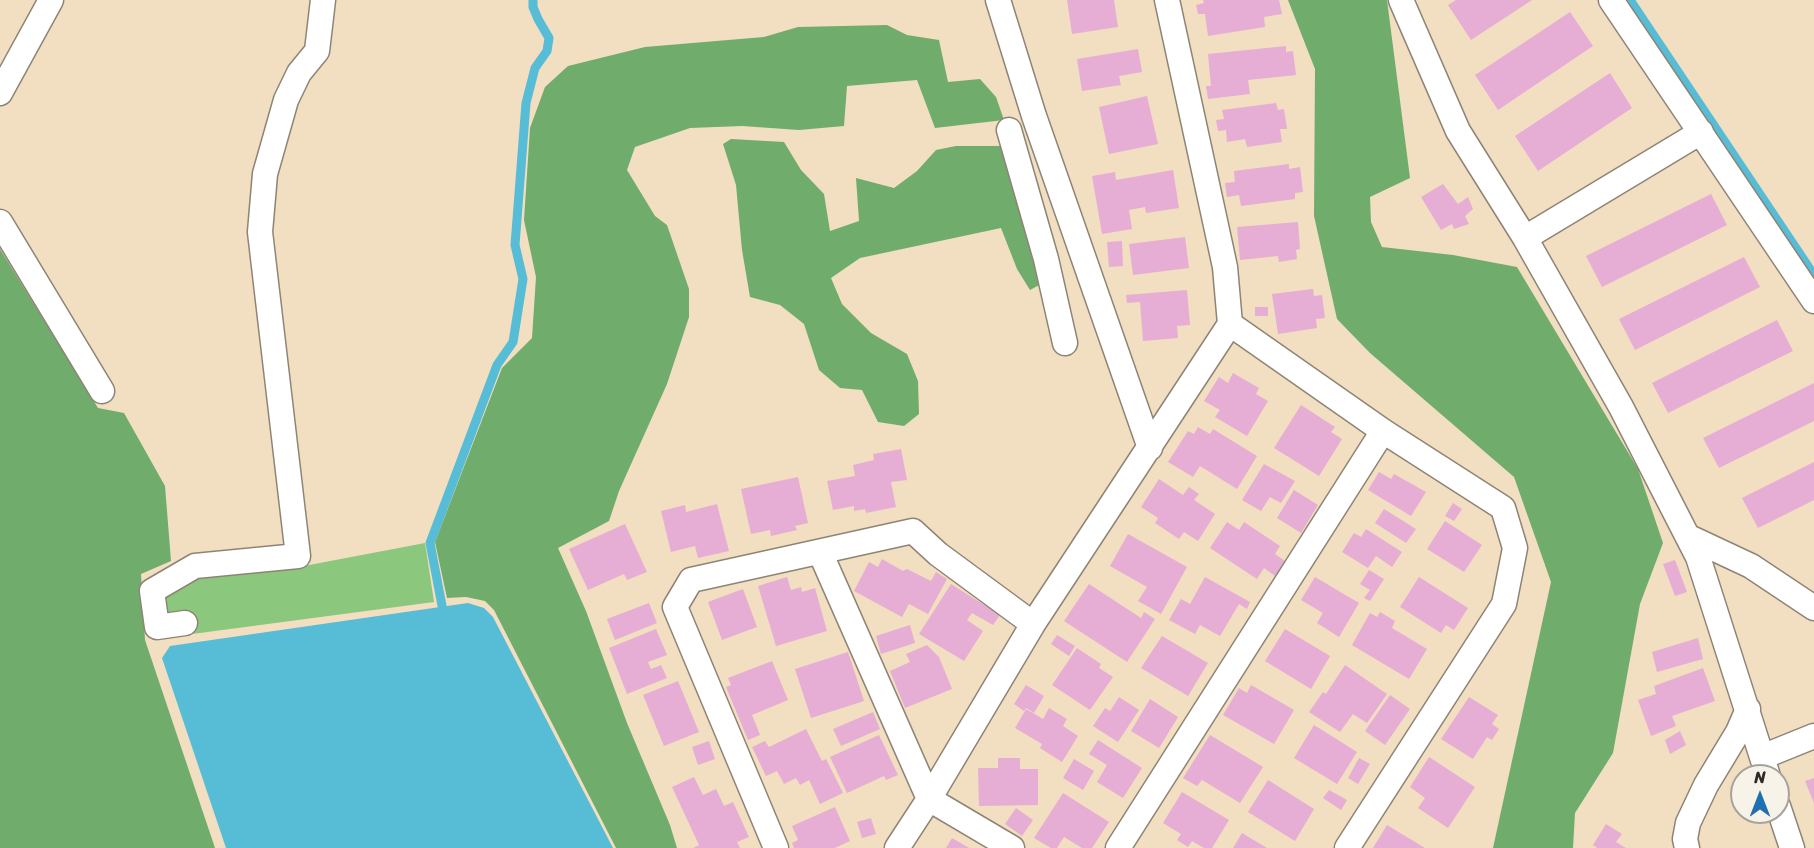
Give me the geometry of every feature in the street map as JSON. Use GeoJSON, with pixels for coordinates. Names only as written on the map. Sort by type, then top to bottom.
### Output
{"type":"FeatureCollection","features":[{"type":"Feature","properties":{"kind":"street"},"geometry":{"type":"LineString","coordinates":[[0,93],[51,0]]}},
{"type":"Feature","properties":{"kind":"street"},"geometry":{"type":"LineString","coordinates":[[185,623],[157,627],[152,591],[195,566],[298,556],[260,232],[265,174],[286,100],[299,73],[317,51],[324,0]]}},
{"type":"Feature","properties":{"kind":"street"},"geometry":{"type":"LineString","coordinates":[[998,0],[1034,116],[1149,448]]}},
{"type":"Feature","properties":{"kind":"street"},"geometry":{"type":"LineString","coordinates":[[897,848],[929,799],[1033,624],[1230,324],[1225,267],[1167,0]]}},
{"type":"Feature","properties":{"kind":"street"},"geometry":{"type":"LineString","coordinates":[[1401,0],[1458,131],[1525,238],[1621,407],[1698,557],[1764,764]]}},
{"type":"Feature","properties":{"kind":"street"},"geometry":{"type":"LineString","coordinates":[[1611,0],[1814,301]]}},
{"type":"Feature","properties":{"kind":"street"},"geometry":{"type":"LineString","coordinates":[[1009,130],[1046,260],[1065,343]]}},
{"type":"Feature","properties":{"kind":"street"},"geometry":{"type":"LineString","coordinates":[[1525,238],[1701,132]]}},
{"type":"Feature","properties":{"kind":"street"},"geometry":{"type":"LineString","coordinates":[[0,222],[102,391]]}},
{"type":"Feature","properties":{"kind":"street"},"geometry":{"type":"LineString","coordinates":[[1230,324],[1383,431],[1503,508],[1515,548],[1504,604],[1347,848]]}},
{"type":"Feature","properties":{"kind":"street"},"geometry":{"type":"LineString","coordinates":[[1118,848],[1383,431]]}},
{"type":"Feature","properties":{"kind":"street"},"geometry":{"type":"LineString","coordinates":[[776,848],[675,607],[691,580],[913,531],[938,554],[1033,624]]}},
{"type":"Feature","properties":{"kind":"street"},"geometry":{"type":"LineString","coordinates":[[1687,536],[1751,566],[1814,608]]}},
{"type":"Feature","properties":{"kind":"street"},"geometry":{"type":"LineString","coordinates":[[820,552],[929,799],[1012,848]]}},
{"type":"Feature","properties":{"kind":"street"},"geometry":{"type":"LineString","coordinates":[[1686,848],[1688,823],[1706,785],[1738,732],[1748,709]]}},
{"type":"Feature","properties":{"kind":"street"},"geometry":{"type":"LineString","coordinates":[[1770,764],[1814,736]]}},
{"type":"Feature","properties":{"kind":"street"},"geometry":{"type":"LineString","coordinates":[[1784,824],[1792,848]]}},
{"type":"Feature","properties":{"kind":"green space"},"geometry":{"type":"Polygon","coordinates":[[[1288,0],[1387,0],[1410,178],[1370,197],[1371,222],[1382,247],[1453,255],[1517,267],[1638,469],[1663,543],[1640,604],[1613,753],[1575,813],[1573,848],[1493,848],[1551,582],[1514,477],[1370,353],[1337,319],[1314,216],[1315,69],[1288,0]]]}},
{"type":"Feature","properties":{"kind":"green space"},"geometry":{"type":"Polygon","coordinates":[[[887,25],[907,35],[939,40],[948,82],[980,79],[996,97],[1004,120],[935,128],[917,80],[847,86],[844,126],[799,130],[742,126],[690,128],[635,147],[627,170],[655,216],[667,225],[689,289],[689,317],[667,384],[619,491],[609,521],[558,548],[586,611],[627,723],[670,825],[677,848],[616,848],[494,610],[485,601],[466,597],[447,598],[435,542],[502,368],[532,338],[536,277],[524,220],[530,128],[545,87],[568,66],[645,47],[764,37],[798,27],[887,25]]]}},
{"type":"Feature","properties":{"kind":"green space"},"geometry":{"type":"Polygon","coordinates":[[[731,139],[784,142],[801,170],[824,194],[830,231],[859,221],[856,178],[894,188],[917,171],[936,150],[956,146],[1001,146],[1006,152],[1043,283],[1030,290],[1017,269],[1001,228],[860,258],[831,278],[842,304],[871,333],[907,354],[918,381],[919,414],[904,426],[878,422],[862,390],[840,388],[819,370],[804,324],[780,305],[750,297],[742,250],[736,185],[723,144],[731,139]]]}},
{"type":"Feature","properties":{"kind":"green space"},"geometry":{"type":"Polygon","coordinates":[[[0,249],[98,408],[124,413],[165,486],[171,561],[141,574],[145,640],[215,848],[0,848],[0,249]]]}},
{"type":"Feature","properties":{"kind":"green space"},"geometry":{"type":"Polygon","coordinates":[[[425,543],[434,602],[162,638],[165,616],[164,595],[194,576],[304,566],[425,543]]]}},
{"type":"Feature","properties":{"kind":"water"},"geometry":{"type":"Polygon","coordinates":[[[468,603],[484,608],[493,617],[613,848],[226,848],[162,658],[170,646],[468,603]]]}},
{"type":"Feature","properties":{"kind":"building"},"geometry":{"type":"Polygon","coordinates":[[[1067,0],[1114,0],[1118,27],[1072,34],[1067,0]]]}},
{"type":"Feature","properties":{"kind":"building"},"geometry":{"type":"Polygon","coordinates":[[[1203,0],[1279,0],[1282,14],[1264,17],[1265,27],[1208,36],[1205,14],[1198,14],[1196,5],[1204,3],[1203,0]]]}},
{"type":"Feature","properties":{"kind":"building"},"geometry":{"type":"Polygon","coordinates":[[[1456,0],[1532,0],[1471,40],[1448,5],[1456,0]]]}},
{"type":"Feature","properties":{"kind":"building"},"geometry":{"type":"Polygon","coordinates":[[[1570,12],[1593,46],[1498,110],[1475,75],[1570,12]]]}},
{"type":"Feature","properties":{"kind":"building"},"geometry":{"type":"Polygon","coordinates":[[[1286,46],[1286,52],[1293,51],[1296,75],[1248,80],[1250,94],[1208,99],[1206,86],[1211,86],[1208,54],[1286,46]]]}},
{"type":"Feature","properties":{"kind":"building"},"geometry":{"type":"Polygon","coordinates":[[[1138,49],[1142,72],[1119,76],[1121,85],[1082,91],[1077,59],[1138,49]]]}},
{"type":"Feature","properties":{"kind":"building"},"geometry":{"type":"Polygon","coordinates":[[[1610,73],[1632,108],[1538,171],[1515,136],[1610,73]]]}},
{"type":"Feature","properties":{"kind":"building"},"geometry":{"type":"Polygon","coordinates":[[[1147,96],[1158,144],[1109,154],[1099,107],[1147,96]]]}},
{"type":"Feature","properties":{"kind":"building"},"geometry":{"type":"Polygon","coordinates":[[[1276,103],[1278,110],[1284,109],[1287,129],[1280,129],[1282,142],[1247,147],[1245,139],[1227,142],[1226,130],[1218,131],[1216,120],[1224,119],[1222,110],[1276,103]]]}},
{"type":"Feature","properties":{"kind":"building"},"geometry":{"type":"Polygon","coordinates":[[[1289,164],[1289,169],[1300,167],[1303,192],[1295,193],[1295,199],[1241,206],[1239,195],[1227,197],[1225,183],[1235,182],[1234,171],[1289,164]]]}},
{"type":"Feature","properties":{"kind":"building"},"geometry":{"type":"Polygon","coordinates":[[[1173,170],[1179,208],[1146,213],[1145,207],[1129,210],[1132,229],[1102,234],[1092,176],[1115,172],[1116,180],[1173,170]]]}},
{"type":"Feature","properties":{"kind":"building"},"geometry":{"type":"Polygon","coordinates":[[[1443,184],[1458,204],[1468,197],[1473,209],[1465,216],[1469,224],[1454,229],[1452,224],[1441,230],[1421,197],[1443,184]]]}},
{"type":"Feature","properties":{"kind":"building"},"geometry":{"type":"Polygon","coordinates":[[[1711,194],[1727,225],[1602,287],[1586,256],[1711,194]]]}},
{"type":"Feature","properties":{"kind":"building"},"geometry":{"type":"Polygon","coordinates":[[[1298,222],[1300,249],[1296,250],[1297,259],[1279,262],[1278,256],[1240,260],[1237,227],[1298,222]]]}},
{"type":"Feature","properties":{"kind":"building"},"geometry":{"type":"Polygon","coordinates":[[[1185,237],[1189,268],[1133,275],[1129,244],[1185,237]]]}},
{"type":"Feature","properties":{"kind":"building"},"geometry":{"type":"Polygon","coordinates":[[[1122,241],[1123,266],[1109,267],[1107,242],[1122,241]]]}},
{"type":"Feature","properties":{"kind":"building"},"geometry":{"type":"Polygon","coordinates":[[[1744,257],[1760,287],[1635,350],[1619,319],[1744,257]]]}},
{"type":"Feature","properties":{"kind":"building"},"geometry":{"type":"Polygon","coordinates":[[[1313,289],[1314,296],[1322,295],[1325,318],[1316,319],[1317,328],[1278,334],[1272,294],[1313,289]]]}},
{"type":"Feature","properties":{"kind":"building"},"geometry":{"type":"Polygon","coordinates":[[[1187,290],[1190,325],[1177,326],[1178,338],[1143,341],[1140,302],[1127,303],[1126,295],[1187,290]]]}},
{"type":"Feature","properties":{"kind":"building"},"geometry":{"type":"Polygon","coordinates":[[[1255,307],[1268,307],[1268,316],[1255,316],[1255,307]]]}},
{"type":"Feature","properties":{"kind":"building"},"geometry":{"type":"Polygon","coordinates":[[[1777,320],[1793,351],[1668,413],[1652,383],[1777,320]]]}},
{"type":"Feature","properties":{"kind":"building"},"geometry":{"type":"Polygon","coordinates":[[[1233,373],[1259,388],[1256,394],[1268,401],[1247,436],[1215,417],[1220,410],[1204,401],[1219,377],[1228,383],[1233,373]]]}},
{"type":"Feature","properties":{"kind":"building"},"geometry":{"type":"Polygon","coordinates":[[[1814,383],[1814,421],[1719,468],[1703,438],[1814,383]]]}},
{"type":"Feature","properties":{"kind":"building"},"geometry":{"type":"Polygon","coordinates":[[[1301,405],[1335,427],[1331,432],[1342,439],[1319,476],[1274,448],[1301,405]]]}},
{"type":"Feature","properties":{"kind":"building"},"geometry":{"type":"Polygon","coordinates":[[[1198,427],[1210,434],[1213,429],[1257,456],[1237,489],[1200,466],[1193,477],[1168,462],[1188,431],[1194,434],[1198,427]]]}},
{"type":"Feature","properties":{"kind":"building"},"geometry":{"type":"Polygon","coordinates":[[[901,449],[907,480],[891,482],[896,507],[866,513],[865,509],[854,511],[854,506],[833,510],[827,481],[855,476],[853,465],[874,460],[873,454],[901,449]]]}},
{"type":"Feature","properties":{"kind":"building"},"geometry":{"type":"Polygon","coordinates":[[[1814,462],[1814,500],[1758,528],[1742,498],[1814,462]]]}},
{"type":"Feature","properties":{"kind":"building"},"geometry":{"type":"Polygon","coordinates":[[[1264,464],[1295,481],[1281,503],[1270,497],[1261,511],[1242,500],[1264,464]]]}},
{"type":"Feature","properties":{"kind":"building"},"geometry":{"type":"Polygon","coordinates":[[[1379,472],[1391,479],[1394,474],[1426,492],[1411,516],[1368,490],[1379,472]]]}},
{"type":"Feature","properties":{"kind":"building"},"geometry":{"type":"Polygon","coordinates":[[[798,477],[808,523],[795,526],[797,530],[771,536],[770,530],[751,534],[741,489],[798,477]]]}},
{"type":"Feature","properties":{"kind":"building"},"geometry":{"type":"Polygon","coordinates":[[[1159,479],[1183,495],[1189,487],[1199,494],[1194,500],[1215,514],[1198,541],[1184,532],[1179,539],[1155,523],[1158,518],[1141,507],[1159,479]]]}},
{"type":"Feature","properties":{"kind":"building"},"geometry":{"type":"Polygon","coordinates":[[[1294,490],[1318,505],[1301,533],[1277,518],[1294,490]]]}},
{"type":"Feature","properties":{"kind":"building"},"geometry":{"type":"Polygon","coordinates":[[[1453,503],[1462,509],[1454,521],[1445,516],[1453,503]]]}},
{"type":"Feature","properties":{"kind":"building"},"geometry":{"type":"Polygon","coordinates":[[[717,504],[729,551],[698,558],[695,546],[671,552],[661,511],[685,505],[686,512],[717,504]]]}},
{"type":"Feature","properties":{"kind":"building"},"geometry":{"type":"Polygon","coordinates":[[[1384,509],[1416,529],[1406,543],[1375,523],[1384,509]]]}},
{"type":"Feature","properties":{"kind":"building"},"geometry":{"type":"Polygon","coordinates":[[[1445,521],[1482,545],[1464,572],[1427,549],[1445,521]]]}},
{"type":"Feature","properties":{"kind":"building"},"geometry":{"type":"Polygon","coordinates":[[[1227,522],[1239,530],[1244,522],[1280,546],[1275,554],[1285,561],[1275,576],[1264,568],[1257,579],[1210,548],[1227,522]]]}},
{"type":"Feature","properties":{"kind":"building"},"geometry":{"type":"Polygon","coordinates":[[[625,524],[647,572],[627,580],[624,574],[588,590],[569,549],[625,524]]]}},
{"type":"Feature","properties":{"kind":"building"},"geometry":{"type":"Polygon","coordinates":[[[1366,529],[1402,552],[1392,567],[1376,556],[1368,568],[1342,552],[1354,533],[1361,537],[1366,529]]]}},
{"type":"Feature","properties":{"kind":"building"},"geometry":{"type":"Polygon","coordinates":[[[1128,534],[1187,567],[1161,614],[1138,601],[1147,587],[1110,566],[1128,534]]]}},
{"type":"Feature","properties":{"kind":"building"},"geometry":{"type":"Polygon","coordinates":[[[882,559],[903,571],[907,569],[931,581],[936,572],[947,579],[928,614],[909,604],[902,617],[854,591],[869,562],[878,567],[882,559]]]}},
{"type":"Feature","properties":{"kind":"building"},"geometry":{"type":"Polygon","coordinates":[[[1675,560],[1687,592],[1675,596],[1663,564],[1675,560]]]}},
{"type":"Feature","properties":{"kind":"building"},"geometry":{"type":"Polygon","coordinates":[[[1369,570],[1384,579],[1370,601],[1364,598],[1370,590],[1360,584],[1369,570]]]}},
{"type":"Feature","properties":{"kind":"building"},"geometry":{"type":"Polygon","coordinates":[[[787,577],[791,590],[801,587],[802,592],[815,588],[827,631],[776,646],[758,586],[787,577]]]}},
{"type":"Feature","properties":{"kind":"building"},"geometry":{"type":"Polygon","coordinates":[[[1205,577],[1250,602],[1247,609],[1239,604],[1220,636],[1200,625],[1195,634],[1169,620],[1181,599],[1190,604],[1205,577]]]}},
{"type":"Feature","properties":{"kind":"building"},"geometry":{"type":"Polygon","coordinates":[[[1315,577],[1359,603],[1339,637],[1317,623],[1323,613],[1301,600],[1315,577]]]}},
{"type":"Feature","properties":{"kind":"building"},"geometry":{"type":"Polygon","coordinates":[[[1419,577],[1468,608],[1454,630],[1446,625],[1441,633],[1400,607],[1419,577]]]}},
{"type":"Feature","properties":{"kind":"building"},"geometry":{"type":"Polygon","coordinates":[[[951,584],[1000,615],[993,625],[972,613],[967,620],[983,631],[964,661],[919,634],[951,584]]]}},
{"type":"Feature","properties":{"kind":"building"},"geometry":{"type":"Polygon","coordinates":[[[1089,584],[1141,618],[1144,612],[1155,619],[1127,662],[1064,621],[1089,584]]]}},
{"type":"Feature","properties":{"kind":"building"},"geometry":{"type":"Polygon","coordinates":[[[743,589],[757,627],[722,640],[708,602],[743,589]]]}},
{"type":"Feature","properties":{"kind":"building"},"geometry":{"type":"Polygon","coordinates":[[[649,603],[657,623],[615,640],[607,619],[649,603]]]}},
{"type":"Feature","properties":{"kind":"building"},"geometry":{"type":"Polygon","coordinates":[[[1380,612],[1395,621],[1392,628],[1427,649],[1409,679],[1352,645],[1370,613],[1377,617],[1380,612]]]}},
{"type":"Feature","properties":{"kind":"building"},"geometry":{"type":"Polygon","coordinates":[[[910,625],[915,643],[881,654],[876,636],[910,625]]]}},
{"type":"Feature","properties":{"kind":"building"},"geometry":{"type":"Polygon","coordinates":[[[656,629],[667,655],[648,662],[651,669],[661,665],[667,678],[627,694],[609,648],[656,629]]]}},
{"type":"Feature","properties":{"kind":"building"},"geometry":{"type":"Polygon","coordinates":[[[1285,629],[1330,656],[1311,689],[1265,661],[1285,629]]]}},
{"type":"Feature","properties":{"kind":"building"},"geometry":{"type":"Polygon","coordinates":[[[1057,635],[1075,646],[1069,656],[1051,644],[1057,635]]]}},
{"type":"Feature","properties":{"kind":"building"},"geometry":{"type":"Polygon","coordinates":[[[1162,636],[1208,663],[1188,696],[1141,668],[1162,636]]]}},
{"type":"Feature","properties":{"kind":"building"},"geometry":{"type":"Polygon","coordinates":[[[1698,638],[1703,659],[1657,672],[1652,652],[1698,638]]]}},
{"type":"Feature","properties":{"kind":"building"},"geometry":{"type":"Polygon","coordinates":[[[927,645],[939,657],[952,689],[905,708],[890,671],[910,662],[906,654],[927,645]]]}},
{"type":"Feature","properties":{"kind":"building"},"geometry":{"type":"Polygon","coordinates":[[[1077,648],[1101,664],[1099,668],[1113,677],[1090,710],[1052,685],[1077,648]]]}},
{"type":"Feature","properties":{"kind":"building"},"geometry":{"type":"Polygon","coordinates":[[[848,652],[864,701],[811,718],[795,669],[848,652]]]}},
{"type":"Feature","properties":{"kind":"building"},"geometry":{"type":"Polygon","coordinates":[[[772,661],[788,700],[752,715],[760,735],[748,740],[726,687],[731,685],[728,678],[772,661]]]}},
{"type":"Feature","properties":{"kind":"building"},"geometry":{"type":"Polygon","coordinates":[[[1345,665],[1387,694],[1367,723],[1353,714],[1340,732],[1309,712],[1323,692],[1326,694],[1345,665]]]}},
{"type":"Feature","properties":{"kind":"building"},"geometry":{"type":"Polygon","coordinates":[[[1703,668],[1715,701],[1672,716],[1676,726],[1651,736],[1638,700],[1656,694],[1654,686],[1703,668]]]}},
{"type":"Feature","properties":{"kind":"building"},"geometry":{"type":"Polygon","coordinates":[[[678,681],[699,732],[664,746],[643,695],[678,681]]]}},
{"type":"Feature","properties":{"kind":"building"},"geometry":{"type":"Polygon","coordinates":[[[1026,685],[1044,696],[1034,713],[1026,708],[1024,711],[1014,704],[1026,685]]]}},
{"type":"Feature","properties":{"kind":"building"},"geometry":{"type":"Polygon","coordinates":[[[1251,685],[1294,710],[1274,744],[1223,715],[1239,688],[1247,693],[1251,685]]]}},
{"type":"Feature","properties":{"kind":"building"},"geometry":{"type":"Polygon","coordinates":[[[1390,695],[1410,709],[1385,745],[1365,731],[1390,695]]]}},
{"type":"Feature","properties":{"kind":"building"},"geometry":{"type":"Polygon","coordinates":[[[1119,697],[1139,710],[1118,742],[1093,726],[1105,708],[1110,711],[1119,697]]]}},
{"type":"Feature","properties":{"kind":"building"},"geometry":{"type":"Polygon","coordinates":[[[1469,697],[1498,715],[1492,724],[1499,729],[1492,740],[1487,737],[1473,759],[1441,739],[1469,697]]]}},
{"type":"Feature","properties":{"kind":"building"},"geometry":{"type":"Polygon","coordinates":[[[1150,699],[1178,717],[1159,748],[1131,731],[1150,699]]]}},
{"type":"Feature","properties":{"kind":"building"},"geometry":{"type":"Polygon","coordinates":[[[1049,708],[1067,719],[1063,726],[1078,736],[1062,762],[1040,748],[1042,744],[1015,728],[1026,709],[1043,719],[1049,708]]]}},
{"type":"Feature","properties":{"kind":"building"},"geometry":{"type":"Polygon","coordinates":[[[873,712],[880,729],[841,746],[833,729],[873,712]]]}},
{"type":"Feature","properties":{"kind":"building"},"geometry":{"type":"Polygon","coordinates":[[[1314,725],[1357,752],[1337,784],[1294,758],[1314,725]]]}},
{"type":"Feature","properties":{"kind":"building"},"geometry":{"type":"Polygon","coordinates":[[[806,729],[822,761],[826,759],[843,793],[820,804],[809,780],[800,785],[796,778],[784,784],[777,771],[766,776],[752,747],[765,741],[769,747],[806,729]]]}},
{"type":"Feature","properties":{"kind":"building"},"geometry":{"type":"Polygon","coordinates":[[[1680,731],[1686,745],[1670,754],[1665,740],[1680,731]]]}},
{"type":"Feature","properties":{"kind":"building"},"geometry":{"type":"Polygon","coordinates":[[[879,735],[898,775],[886,780],[884,776],[847,793],[830,757],[879,735]]]}},
{"type":"Feature","properties":{"kind":"building"},"geometry":{"type":"Polygon","coordinates":[[[1210,735],[1263,767],[1240,803],[1202,780],[1197,786],[1183,778],[1210,735]]]}},
{"type":"Feature","properties":{"kind":"building"},"geometry":{"type":"Polygon","coordinates":[[[1098,740],[1142,768],[1123,798],[1097,782],[1107,765],[1089,754],[1098,740]]]}},
{"type":"Feature","properties":{"kind":"building"},"geometry":{"type":"Polygon","coordinates":[[[709,741],[715,759],[698,765],[692,747],[709,741]]]}},
{"type":"Feature","properties":{"kind":"building"},"geometry":{"type":"Polygon","coordinates":[[[1429,757],[1475,787],[1448,828],[1418,808],[1425,798],[1410,787],[1429,757]]]}},
{"type":"Feature","properties":{"kind":"building"},"geometry":{"type":"Polygon","coordinates":[[[998,758],[1020,758],[1020,769],[1038,769],[1038,805],[979,806],[978,768],[998,768],[998,758]]]}},
{"type":"Feature","properties":{"kind":"building"},"geometry":{"type":"Polygon","coordinates":[[[1359,758],[1370,764],[1358,784],[1348,778],[1359,758]]]}},
{"type":"Feature","properties":{"kind":"building"},"geometry":{"type":"Polygon","coordinates":[[[1074,759],[1094,771],[1083,790],[1063,778],[1074,759]]]}},
{"type":"Feature","properties":{"kind":"building"},"geometry":{"type":"Polygon","coordinates":[[[694,777],[703,795],[716,789],[724,806],[733,802],[749,837],[737,842],[740,848],[693,848],[699,845],[672,787],[694,777]]]}},
{"type":"Feature","properties":{"kind":"building"},"geometry":{"type":"Polygon","coordinates":[[[1814,778],[1814,803],[1805,781],[1814,778]]]}},
{"type":"Feature","properties":{"kind":"building"},"geometry":{"type":"Polygon","coordinates":[[[1268,780],[1314,809],[1295,841],[1248,812],[1268,780]]]}},
{"type":"Feature","properties":{"kind":"building"},"geometry":{"type":"Polygon","coordinates":[[[1329,790],[1347,800],[1341,810],[1323,798],[1329,790]]]}},
{"type":"Feature","properties":{"kind":"building"},"geometry":{"type":"Polygon","coordinates":[[[1182,792],[1229,820],[1212,848],[1204,848],[1192,841],[1188,847],[1177,840],[1181,834],[1163,823],[1182,792]]]}},
{"type":"Feature","properties":{"kind":"building"},"geometry":{"type":"Polygon","coordinates":[[[1063,793],[1109,822],[1092,848],[1082,848],[1064,837],[1057,848],[1051,848],[1034,838],[1063,793]]]}},
{"type":"Feature","properties":{"kind":"building"},"geometry":{"type":"Polygon","coordinates":[[[835,807],[850,841],[835,848],[794,848],[792,843],[798,840],[792,826],[835,807]]]}},
{"type":"Feature","properties":{"kind":"building"},"geometry":{"type":"Polygon","coordinates":[[[1016,808],[1033,820],[1022,836],[1005,824],[1016,808]]]}},
{"type":"Feature","properties":{"kind":"building"},"geometry":{"type":"Polygon","coordinates":[[[871,818],[876,834],[862,838],[857,822],[871,818]]]}},
{"type":"Feature","properties":{"kind":"building"},"geometry":{"type":"Polygon","coordinates":[[[1606,824],[1622,834],[1616,842],[1626,848],[1597,848],[1593,845],[1606,824]]]}},
{"type":"Feature","properties":{"kind":"building"},"geometry":{"type":"Polygon","coordinates":[[[1387,825],[1425,848],[1373,848],[1387,825]]]}},
{"type":"Feature","properties":{"kind":"building"},"geometry":{"type":"Polygon","coordinates":[[[1242,833],[1267,848],[1233,848],[1242,833]]]}},
{"type":"Feature","properties":{"kind":"building"},"geometry":{"type":"Polygon","coordinates":[[[952,838],[969,848],[946,848],[952,838]]]}},
{"type":"Feature","properties":{"kind":"waterway"},"geometry":{"type":"LineString","coordinates":[[444,616],[430,543],[497,365],[513,342],[523,279],[515,245],[526,103],[535,68],[547,51],[549,38],[538,19],[533,0]]}},
{"type":"Feature","properties":{"kind":"waterway"},"geometry":{"type":"LineString","coordinates":[[1630,0],[1814,275]]}}]}
